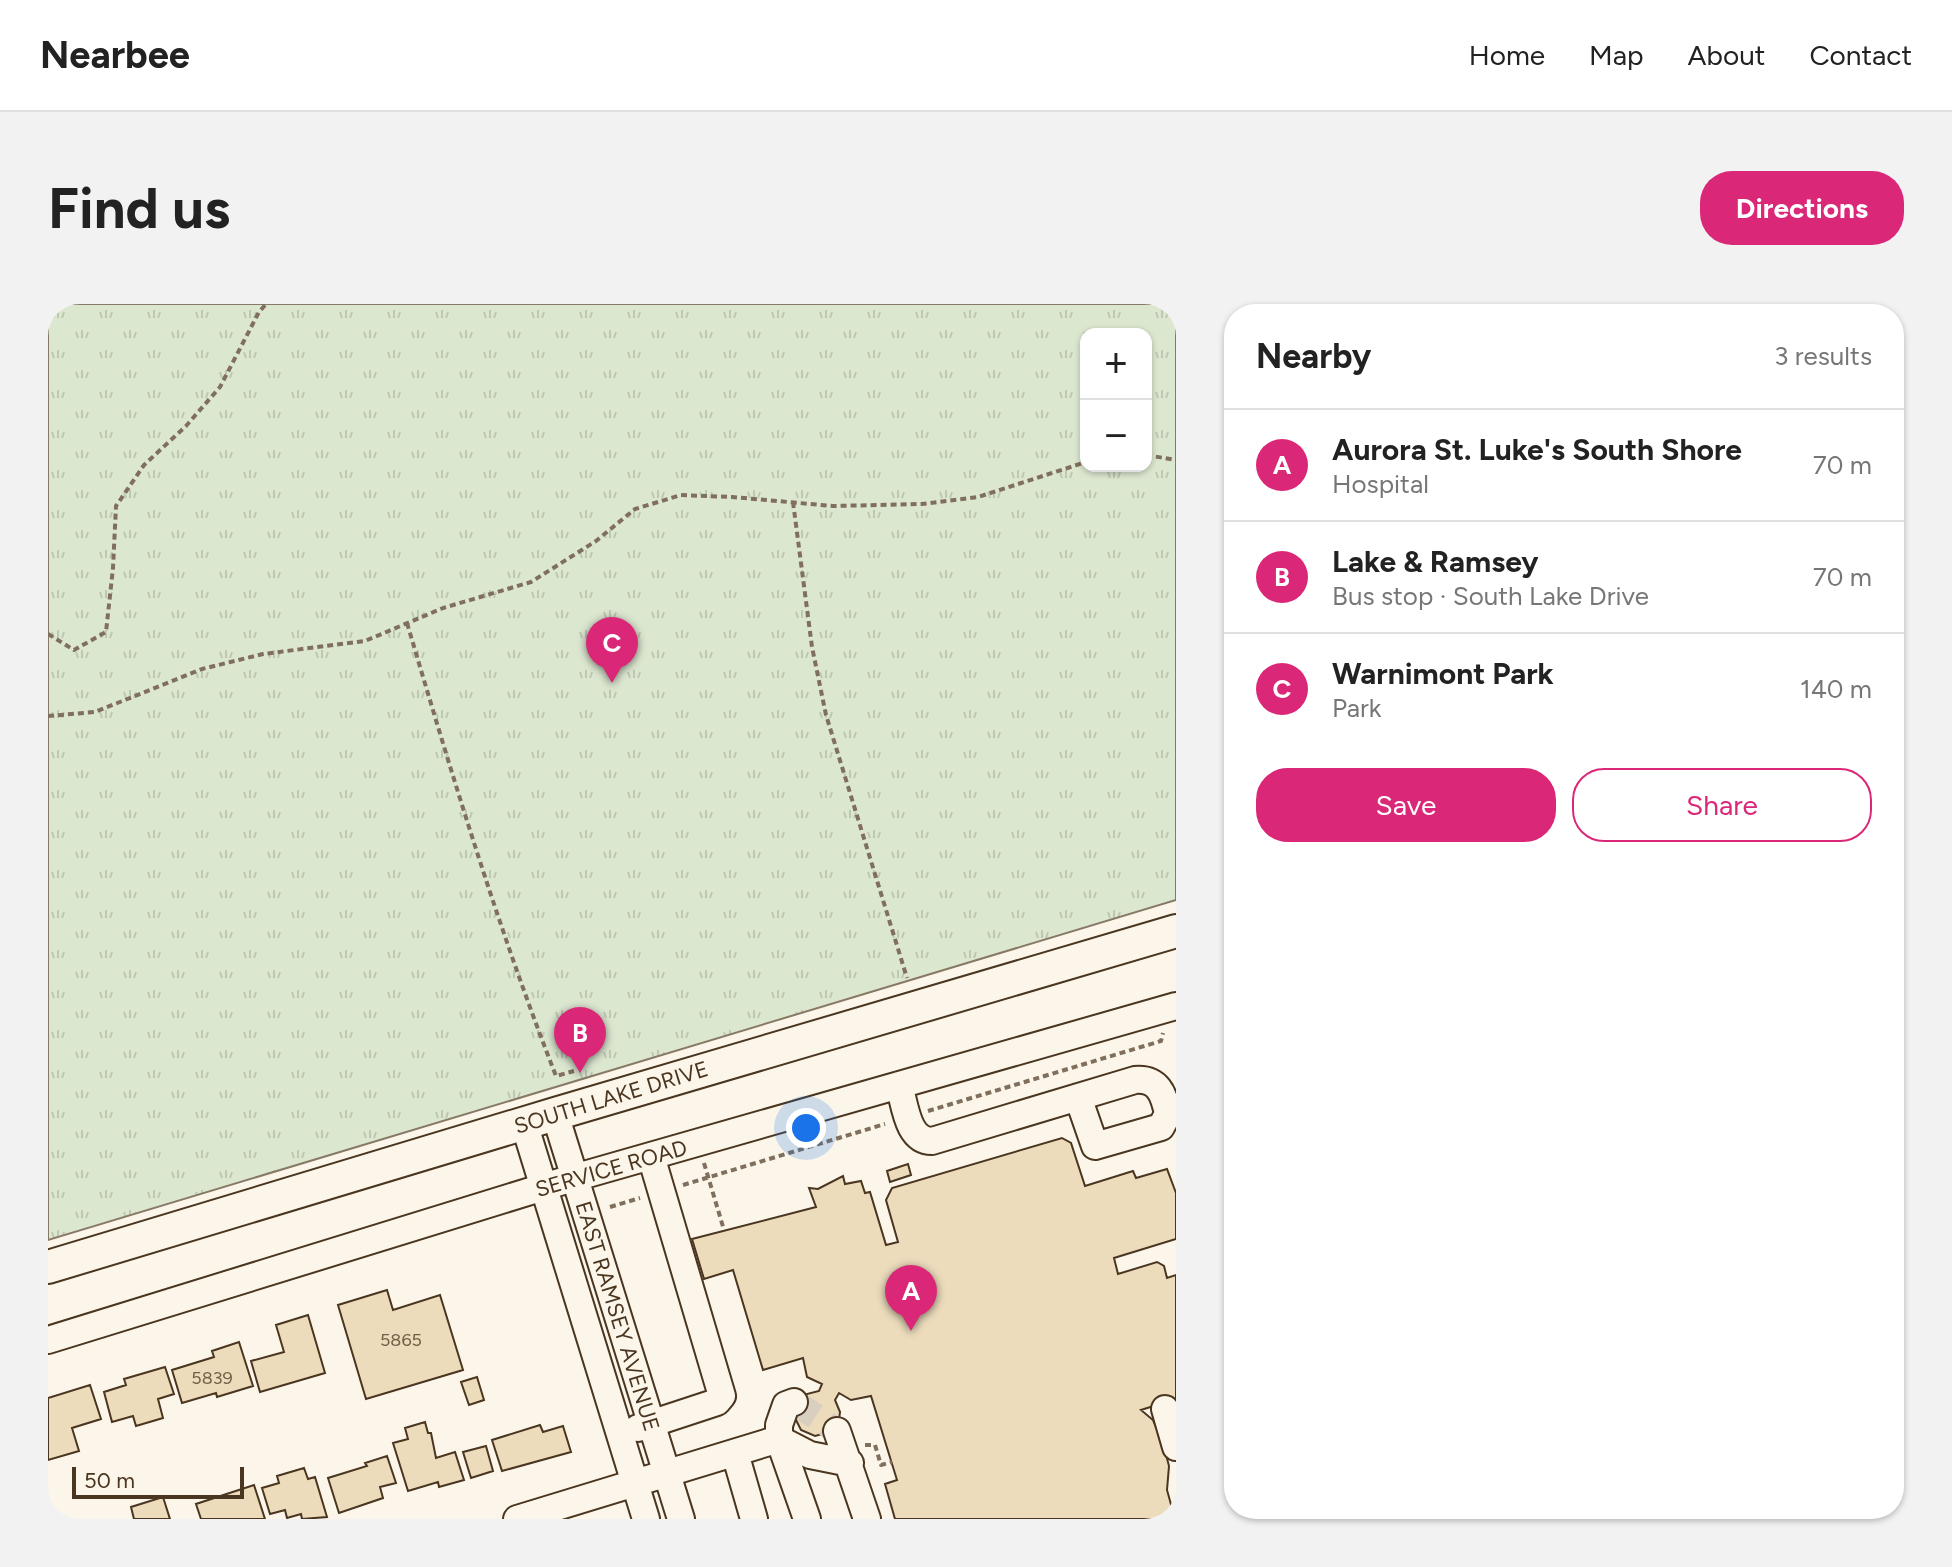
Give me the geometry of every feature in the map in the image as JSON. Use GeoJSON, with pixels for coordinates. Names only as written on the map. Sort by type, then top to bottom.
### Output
{"type":"FeatureCollection","features":[{"type":"Feature","properties":{"kind":"main road","name":"SOUTH LAKE DRIVE"},"geometry":{"type":"LineString","coordinates":[[48,1267],[1176,931]]}},
{"type":"Feature","properties":{"kind":"street","name":"SERVICE ROAD"},"geometry":{"type":"LineString","coordinates":[[48,1340],[543,1187],[1176,1006]]}},
{"type":"Feature","properties":{"kind":"street"},"geometry":{"type":"LineString","coordinates":[[899,1085],[912,1127],[923,1141],[932,1141],[1078,1097],[1144,1080],[1153,1083],[1171,1098],[1161,1127],[1095,1146],[1078,1097]]}},
{"type":"Feature","properties":{"kind":"street","name":"EAST RAMSEY AVENUE"},"geometry":{"type":"LineString","coordinates":[[555,1114],[681,1519]]}},
{"type":"Feature","properties":{"kind":"street","name":"EAST RAMSEY AVENUE"},"geometry":{"type":"LineString","coordinates":[[524,1123],[646,1519]]}},
{"type":"Feature","properties":{"kind":"street"},"geometry":{"type":"LineString","coordinates":[[619,1434],[717,1402],[722,1396],[651,1156]]}},
{"type":"Feature","properties":{"kind":"street"},"geometry":{"type":"LineString","coordinates":[[794,1402],[786,1405],[779,1425],[779,1439],[807,1519]]}},
{"type":"Feature","properties":{"kind":"street"},"geometry":{"type":"LineString","coordinates":[[1165,1409],[1176,1447]]}},
{"type":"Feature","properties":{"kind":"street"},"geometry":{"type":"LineString","coordinates":[[837,1431],[867,1519]]}},
{"type":"Feature","properties":{"kind":"street"},"geometry":{"type":"LineString","coordinates":[[517,1519],[779,1439],[810,1455],[850,1463]]}},
{"type":"Feature","properties":{"kind":"street"},"geometry":{"type":"LineString","coordinates":[[735,1453],[754,1519]]}},
{"type":"Feature","properties":{"kind":"path"},"geometry":{"type":"LineString","coordinates":[[48,634],[74,650],[106,632],[116,506],[144,465],[186,426],[220,387],[266,304]]}},
{"type":"Feature","properties":{"kind":"path"},"geometry":{"type":"LineString","coordinates":[[1152,456],[1176,460]]}},
{"type":"Feature","properties":{"kind":"path"},"geometry":{"type":"LineString","coordinates":[[48,716],[95,712],[202,669],[263,654],[365,641],[443,608],[531,582],[596,541],[635,509],[681,495],[833,506],[922,504],[978,497],[1080,464]]}},
{"type":"Feature","properties":{"kind":"path"},"geometry":{"type":"LineString","coordinates":[[793,502],[812,647],[826,715],[907,978]]}},
{"type":"Feature","properties":{"kind":"path"},"geometry":{"type":"LineString","coordinates":[[407,623],[501,925],[537,1027],[556,1076],[574,1071]]}},
{"type":"Feature","properties":{"kind":"path"},"geometry":{"type":"LineString","coordinates":[[914,1115],[1161,1041],[1164,1031]]}},
{"type":"Feature","properties":{"kind":"path"},"geometry":{"type":"LineString","coordinates":[[708,1178],[899,1120]]}},
{"type":"Feature","properties":{"kind":"path"},"geometry":{"type":"LineString","coordinates":[[702,1157],[724,1230]]}},
{"type":"Feature","properties":{"kind":"path"},"geometry":{"type":"LineString","coordinates":[[608,1208],[646,1196]]}},
{"type":"Feature","properties":{"kind":"green space"},"geometry":{"type":"Polygon","coordinates":[[[48,304],[1176,304],[1176,900],[48,1240],[48,304]]]}},
{"type":"Feature","properties":{"kind":"building"},"geometry":{"type":"Polygon","coordinates":[[[1062,1138],[1071,1143],[1085,1186],[1133,1171],[1136,1178],[1167,1169],[1176,1193],[1176,1239],[1114,1258],[1118,1274],[1157,1262],[1164,1266],[1167,1278],[1176,1275],[1176,1399],[1141,1410],[1153,1420],[1163,1443],[1169,1466],[1167,1490],[1175,1519],[895,1519],[885,1484],[897,1480],[871,1396],[851,1400],[839,1393],[835,1400],[840,1412],[839,1420],[830,1432],[815,1436],[801,1430],[795,1418],[803,1395],[819,1391],[822,1384],[807,1377],[803,1358],[763,1370],[733,1270],[704,1279],[692,1239],[816,1207],[809,1188],[818,1189],[843,1176],[845,1184],[861,1181],[865,1193],[870,1192],[886,1245],[898,1242],[886,1200],[892,1188],[1062,1138]]]}},
{"type":"Feature","properties":{"kind":"building"},"geometry":{"type":"Polygon","coordinates":[[[908,1164],[911,1175],[890,1182],[887,1171],[908,1164]]]}},
{"type":"Feature","properties":{"kind":"building"},"geometry":{"type":"Polygon","coordinates":[[[387,1290],[393,1310],[440,1295],[463,1370],[366,1399],[338,1305],[387,1290]]]}},
{"type":"Feature","properties":{"kind":"building"},"geometry":{"type":"Polygon","coordinates":[[[308,1315],[325,1373],[260,1392],[251,1361],[284,1352],[276,1325],[308,1315]]]}},
{"type":"Feature","properties":{"kind":"building"},"geometry":{"type":"Polygon","coordinates":[[[239,1342],[253,1386],[182,1403],[172,1370],[214,1357],[212,1351],[239,1342]]]}},
{"type":"Feature","properties":{"kind":"building"},"geometry":{"type":"Polygon","coordinates":[[[165,1367],[174,1394],[158,1399],[163,1418],[136,1426],[133,1416],[112,1422],[104,1392],[126,1385],[124,1379],[165,1367]]]}},
{"type":"Feature","properties":{"kind":"building"},"geometry":{"type":"Polygon","coordinates":[[[477,1377],[484,1400],[469,1405],[461,1382],[477,1377]]]}},
{"type":"Feature","properties":{"kind":"building"},"geometry":{"type":"Polygon","coordinates":[[[90,1385],[101,1419],[72,1428],[79,1451],[48,1460],[48,1398],[90,1385]]]}},
{"type":"Feature","properties":{"kind":"building"},"geometry":{"type":"Polygon","coordinates":[[[425,1422],[428,1433],[431,1433],[436,1458],[455,1452],[464,1480],[439,1487],[438,1482],[408,1491],[393,1443],[408,1439],[405,1428],[425,1422]]]}},
{"type":"Feature","properties":{"kind":"building"},"geometry":{"type":"Polygon","coordinates":[[[540,1425],[543,1432],[563,1426],[571,1452],[502,1471],[492,1440],[540,1425]]]}},
{"type":"Feature","properties":{"kind":"building"},"geometry":{"type":"Polygon","coordinates":[[[486,1446],[493,1471],[471,1478],[463,1452],[486,1446]]]}},
{"type":"Feature","properties":{"kind":"building"},"geometry":{"type":"Polygon","coordinates":[[[387,1456],[396,1483],[380,1487],[383,1498],[339,1513],[328,1478],[387,1456]]]}},
{"type":"Feature","properties":{"kind":"building"},"geometry":{"type":"Polygon","coordinates":[[[304,1468],[308,1479],[315,1477],[327,1517],[302,1519],[301,1514],[287,1518],[285,1510],[270,1514],[262,1488],[279,1483],[277,1476],[304,1468]]]}},
{"type":"Feature","properties":{"kind":"building"},"geometry":{"type":"Polygon","coordinates":[[[254,1485],[265,1519],[201,1519],[196,1504],[254,1485]]]}},
{"type":"Feature","properties":{"kind":"building"},"geometry":{"type":"Polygon","coordinates":[[[163,1497],[170,1519],[134,1519],[131,1507],[163,1497]]]}},
{"type":"Feature","properties":{"kind":"tunnel"},"geometry":{"type":"LineString","coordinates":[[794,1402],[837,1431]]}},
{"type":"Feature","properties":{"kind":"place","name":"Warnimont Park"},"geometry":{"type":"Point","coordinates":[612,683]}},
{"type":"Feature","properties":{"kind":"place","name":"Lake & Ramsey"},"geometry":{"type":"Point","coordinates":[580,1073]}},
{"type":"Feature","properties":{"kind":"place","name":"Aurora St. Luke's South Shore"},"geometry":{"type":"Point","coordinates":[911,1331]}}]}
